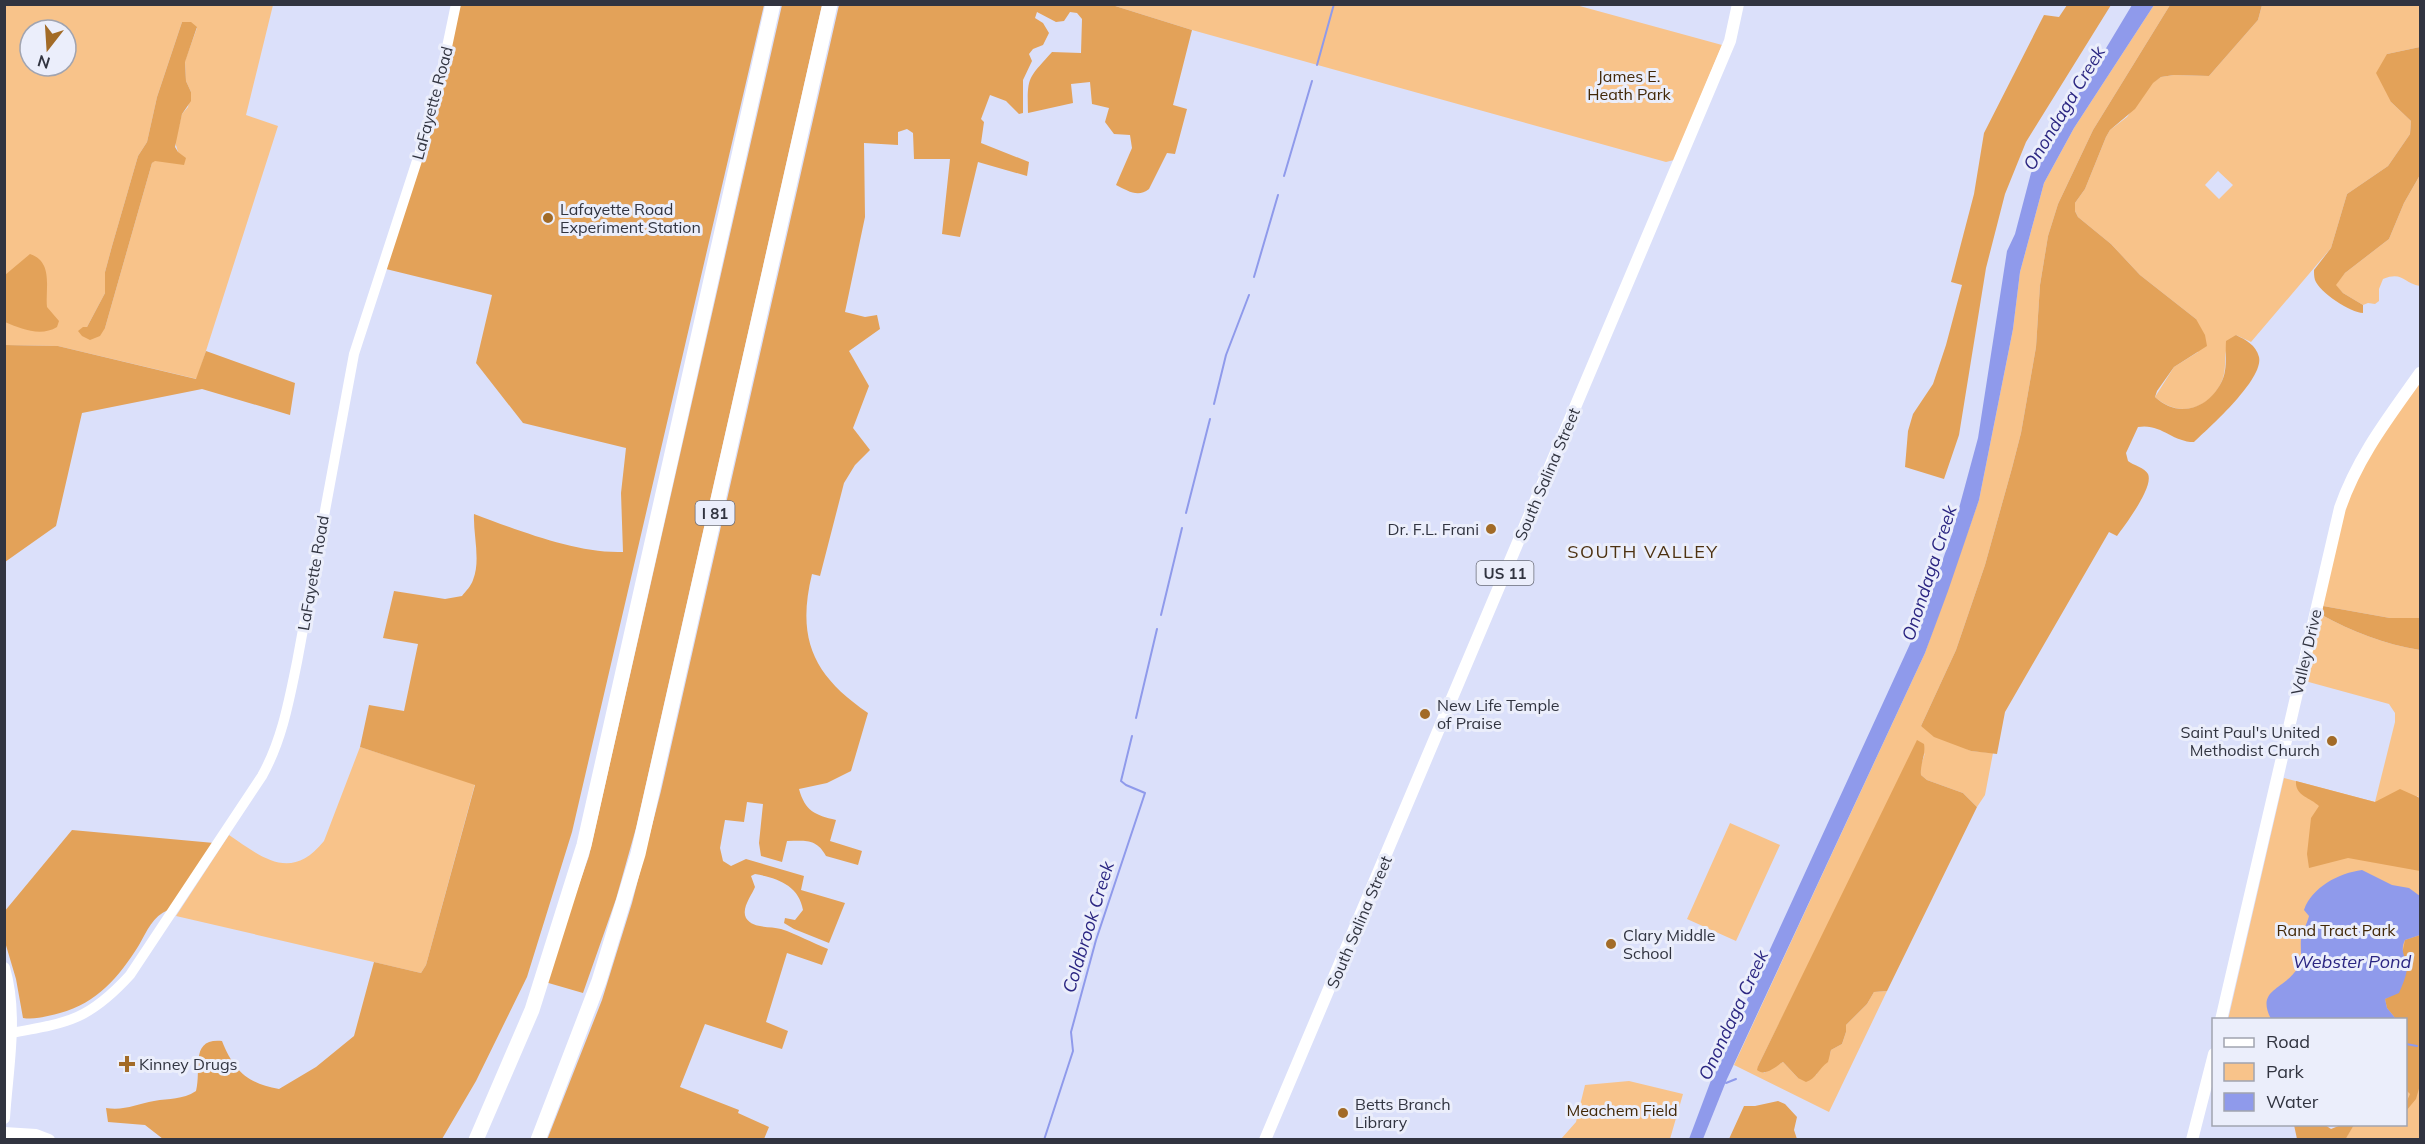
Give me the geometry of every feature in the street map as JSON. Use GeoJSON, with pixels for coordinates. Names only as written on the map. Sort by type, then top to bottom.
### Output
{"type":"FeatureCollection","features":[{"type":"Feature","properties":{"kind":"highway"},"geometry":{"type":"LineString","coordinates":[[476,1140],[532,1010],[584,845],[773,4]]}},
{"type":"Feature","properties":{"kind":"highway","name":"I 81"},"geometry":{"type":"LineString","coordinates":[[538,1140],[599,981],[638,855],[830,4]]}},
{"type":"Feature","properties":{"kind":"main road","name":"South Salina Street"},"geometry":{"type":"LineString","coordinates":[[1265,1140],[1730,41],[1738,4]]}},
{"type":"Feature","properties":{"kind":"main road","name":"Valley Drive"},"geometry":{"type":"LineString","coordinates":[[2222,1018],[2340,508],[2356,466],[2421,373]]}},
{"type":"Feature","properties":{"kind":"main road"},"geometry":{"type":"LineString","coordinates":[[4,968],[9,989],[10,1033],[4,1118]]}},
{"type":"Feature","properties":{"kind":"main road"},"geometry":{"type":"LineString","coordinates":[[2192,1140],[2212,1062]]}},
{"type":"Feature","properties":{"kind":"main road"},"geometry":{"type":"LineString","coordinates":[[4,1133],[27,1134],[43,1139]]}},
{"type":"Feature","properties":{"kind":"street","name":"LaFayette Road"},"geometry":{"type":"LineString","coordinates":[[10,1033],[71,1021],[109,999],[130,975],[273,756],[293,681],[354,354],[426,133],[438,90],[456,4]]}},
{"type":"Feature","properties":{"kind":"green space"},"geometry":{"type":"Polygon","coordinates":[[[5,5],[273,5],[246,115],[278,126],[197,379],[58,346],[5,345],[5,5]],[[182,22],[157,97],[147,142],[138,156],[112,246],[105,272],[105,293],[87,327],[83,327],[105,328],[152,163],[178,152],[175,142],[182,114],[188,107],[191,92],[186,81],[185,61],[197,28],[182,22]]]}},
{"type":"Feature","properties":{"kind":"green space","name":"James E. Heath Park"},"geometry":{"type":"Polygon","coordinates":[[[1112,5],[1576,5],[1722,45],[1674,160],[1666,162],[1192,30],[1112,5]]]}},
{"type":"Feature","properties":{"kind":"green space"},"geometry":{"type":"Polygon","coordinates":[[[2154,5],[2170,5],[2093,130],[2058,204],[2048,236],[2040,285],[2036,347],[2021,433],[2012,468],[1985,565],[1956,650],[1921,726],[1971,751],[1993,753],[1985,795],[1977,807],[1963,793],[1927,780],[1921,775],[1925,753],[1838,905],[1758,1066],[1764,1073],[1783,1062],[1798,1078],[1816,1075],[1831,1050],[1842,1044],[1846,1025],[1867,1004],[1874,992],[1887,991],[1829,1112],[1734,1065],[1925,653],[1979,500],[2013,329],[2020,272],[2044,183],[2074,128],[2154,5]]]}},
{"type":"Feature","properties":{"kind":"green space"},"geometry":{"type":"Polygon","coordinates":[[[2262,5],[2420,5],[2420,47],[2387,54],[2391,102],[2411,121],[2410,134],[2388,166],[2347,194],[2331,248],[2251,342],[2236,335],[2233,338],[2226,351],[2221,383],[2215,392],[2208,400],[2192,408],[2173,407],[2155,397],[2174,367],[2198,352],[2196,319],[2140,275],[2111,244],[2078,217],[2075,203],[2085,189],[2110,130],[2127,117],[2152,83],[2161,77],[2174,75],[2209,76],[2258,20],[2262,5]],[[2218,171],[2205,185],[2219,199],[2233,185],[2218,171]]]}},
{"type":"Feature","properties":{"kind":"green space"},"geometry":{"type":"Polygon","coordinates":[[[2420,175],[2420,286],[2395,276],[2383,279],[2379,289],[2379,301],[2375,304],[2363,305],[2343,293],[2335,285],[2345,273],[2389,239],[2404,203],[2420,175]]]}},
{"type":"Feature","properties":{"kind":"green space"},"geometry":{"type":"Polygon","coordinates":[[[2420,382],[2420,618],[2390,618],[2323,606],[2338,536],[2354,485],[2374,446],[2420,382]]]}},
{"type":"Feature","properties":{"kind":"green space","name":"Rand Tract Park"},"geometry":{"type":"Polygon","coordinates":[[[2320,614],[2369,636],[2420,650],[2420,798],[2417,796],[2420,814],[2420,1139],[2345,1139],[2353,1126],[2407,1126],[2407,1018],[2228,1018],[2284,778],[2375,802],[2395,722],[2395,713],[2389,704],[2305,681],[2320,614]]]}},
{"type":"Feature","properties":{"kind":"green space"},"geometry":{"type":"Polygon","coordinates":[[[360,747],[475,784],[426,965],[421,973],[176,916],[229,835],[265,858],[277,862],[300,861],[312,853],[324,841],[360,747]]]}},
{"type":"Feature","properties":{"kind":"green space"},"geometry":{"type":"Polygon","coordinates":[[[1730,823],[1780,845],[1736,941],[1687,919],[1730,823]]]}},
{"type":"Feature","properties":{"kind":"green space","name":"Meachem Field"},"geometry":{"type":"Polygon","coordinates":[[[1629,1081],[1683,1094],[1670,1139],[1561,1139],[1576,1122],[1585,1085],[1629,1081]]]}},
{"type":"Feature","properties":{"kind":"shaded area"},"geometry":{"type":"Polygon","coordinates":[[[460,5],[764,5],[572,832],[527,977],[476,1081],[442,1139],[163,1139],[145,1125],[108,1122],[106,1108],[125,1108],[181,1097],[196,1091],[201,1050],[205,1044],[212,1041],[222,1041],[231,1060],[243,1074],[258,1083],[279,1089],[316,1067],[354,1036],[374,962],[421,973],[426,965],[475,785],[360,747],[369,705],[404,711],[418,644],[383,638],[394,591],[445,599],[462,596],[471,584],[475,572],[477,556],[474,514],[528,534],[567,545],[605,552],[623,552],[621,493],[626,448],[523,423],[476,363],[492,295],[386,269],[460,5]]]}},
{"type":"Feature","properties":{"kind":"shaded area"},"geometry":{"type":"Polygon","coordinates":[[[782,5],[822,5],[636,828],[616,899],[583,993],[545,982],[589,856],[782,5]]]}},
{"type":"Feature","properties":{"kind":"shaded area"},"geometry":{"type":"Polygon","coordinates":[[[839,5],[1112,5],[1192,30],[1173,105],[1187,109],[1175,154],[1167,153],[1149,189],[1137,193],[1116,185],[1132,148],[1130,135],[1114,134],[1105,122],[1109,108],[1092,104],[1090,82],[1071,84],[1073,103],[1028,113],[1029,85],[1034,73],[1044,61],[1052,52],[1081,53],[1082,19],[1077,13],[1070,12],[1064,21],[1056,22],[1037,12],[1035,18],[1043,23],[1049,33],[1043,45],[1033,49],[1029,54],[1032,61],[1023,80],[1023,113],[1019,114],[1006,101],[990,95],[981,119],[984,122],[981,143],[1029,162],[1027,176],[978,162],[960,237],[942,234],[950,159],[914,159],[913,133],[907,129],[898,132],[898,145],[864,143],[865,217],[845,312],[865,317],[877,315],[880,329],[849,351],[869,386],[853,428],[870,450],[855,465],[844,483],[820,576],[812,574],[806,618],[808,637],[822,670],[834,685],[868,713],[851,771],[827,783],[799,789],[804,802],[812,811],[836,820],[830,841],[862,851],[858,865],[826,856],[814,843],[805,841],[787,841],[782,862],[761,856],[759,843],[763,804],[747,802],[744,822],[725,820],[720,848],[723,861],[731,866],[746,859],[804,876],[801,890],[845,903],[829,943],[784,923],[785,918],[795,920],[803,910],[801,901],[792,889],[771,878],[755,874],[751,876],[755,887],[745,910],[749,922],[758,926],[787,931],[828,949],[822,965],[787,953],[766,1022],[788,1031],[782,1049],[705,1024],[680,1087],[739,1110],[738,1113],[769,1127],[764,1139],[547,1140],[602,1000],[632,903],[661,791],[839,5]]]}},
{"type":"Feature","properties":{"kind":"shaded area"},"geometry":{"type":"Polygon","coordinates":[[[2067,5],[2111,5],[2026,142],[2005,194],[1986,268],[1959,435],[1944,479],[1905,467],[1908,431],[1913,414],[1933,384],[1962,285],[1951,282],[1974,194],[1984,133],[2044,15],[2059,17],[2067,5]]]}},
{"type":"Feature","properties":{"kind":"shaded area"},"geometry":{"type":"Polygon","coordinates":[[[2170,5],[2262,5],[2258,20],[2209,76],[2161,77],[2153,83],[2135,109],[2110,130],[2085,189],[2075,203],[2075,211],[2078,217],[2111,244],[2140,275],[2196,319],[2205,335],[2207,346],[2174,367],[2155,397],[2164,404],[2182,409],[2200,405],[2208,400],[2223,378],[2226,341],[2236,335],[2256,349],[2259,357],[2258,366],[2245,390],[2194,442],[2179,439],[2146,426],[2138,427],[2126,453],[2128,461],[2148,474],[2149,480],[2143,496],[2117,536],[2109,532],[2005,712],[1997,754],[1971,751],[1934,737],[1921,726],[1956,650],[1985,565],[2012,468],[2021,433],[2036,347],[2040,285],[2048,236],[2058,204],[2093,130],[2170,5]]]}},
{"type":"Feature","properties":{"kind":"shaded area"},"geometry":{"type":"Polygon","coordinates":[[[182,22],[191,22],[197,27],[185,62],[186,81],[191,92],[191,101],[182,114],[175,147],[186,158],[184,165],[155,161],[152,163],[105,328],[100,336],[90,340],[78,331],[87,327],[105,293],[105,272],[112,246],[138,156],[147,142],[157,97],[182,22]]]}},
{"type":"Feature","properties":{"kind":"shaded area"},"geometry":{"type":"Polygon","coordinates":[[[2420,47],[2420,175],[2404,203],[2389,239],[2345,273],[2336,285],[2343,293],[2363,305],[2363,313],[2358,312],[2344,306],[2322,290],[2315,280],[2314,270],[2331,248],[2347,194],[2388,166],[2410,134],[2411,121],[2391,102],[2376,73],[2387,54],[2420,47]]]}},
{"type":"Feature","properties":{"kind":"shaded area"},"geometry":{"type":"Polygon","coordinates":[[[30,254],[42,263],[47,277],[47,307],[59,321],[57,327],[51,330],[31,331],[5,322],[5,275],[30,254]]]}},
{"type":"Feature","properties":{"kind":"shaded area"},"geometry":{"type":"Polygon","coordinates":[[[5,345],[58,346],[196,379],[206,351],[295,383],[290,415],[202,389],[82,413],[56,526],[5,562],[5,345]]]}},
{"type":"Feature","properties":{"kind":"shaded area"},"geometry":{"type":"Polygon","coordinates":[[[2323,606],[2390,618],[2420,618],[2420,650],[2381,641],[2344,626],[2320,614],[2323,606]]]}},
{"type":"Feature","properties":{"kind":"shaded area"},"geometry":{"type":"Polygon","coordinates":[[[1917,740],[1924,744],[1921,775],[1927,780],[1963,793],[1977,807],[1887,991],[1874,992],[1867,1004],[1846,1025],[1842,1044],[1831,1050],[1828,1062],[1809,1081],[1798,1078],[1783,1062],[1770,1070],[1760,1072],[1757,1070],[1758,1066],[1917,740]]]}},
{"type":"Feature","properties":{"kind":"shaded area"},"geometry":{"type":"Polygon","coordinates":[[[2296,781],[2375,802],[2400,789],[2420,798],[2420,871],[2348,858],[2309,868],[2307,854],[2311,818],[2319,806],[2300,793],[2296,781]]]}},
{"type":"Feature","properties":{"kind":"shaded area"},"geometry":{"type":"Polygon","coordinates":[[[72,830],[214,843],[168,910],[154,920],[131,957],[106,987],[96,996],[73,1009],[42,1017],[23,1018],[16,979],[5,942],[4,912],[72,830]]]}},
{"type":"Feature","properties":{"kind":"shaded area"},"geometry":{"type":"Polygon","coordinates":[[[2420,935],[2420,1085],[2416,1099],[2407,1110],[2410,1094],[2407,1091],[2407,1018],[2395,1018],[2387,1008],[2385,999],[2392,995],[2405,961],[2402,954],[2405,940],[2420,935]]]}},
{"type":"Feature","properties":{"kind":"shaded area"},"geometry":{"type":"Polygon","coordinates":[[[1778,1101],[1785,1104],[1797,1117],[1794,1130],[1797,1139],[1729,1139],[1744,1106],[1778,1101]]]}},
{"type":"Feature","properties":{"kind":"shaded area"},"geometry":{"type":"Polygon","coordinates":[[[2294,1126],[2326,1126],[2331,1129],[2338,1126],[2353,1126],[2345,1140],[2297,1139],[2294,1126]]]}},
{"type":"Feature","properties":{"kind":"water"},"geometry":{"type":"Polygon","coordinates":[[[2132,5],[2154,5],[2074,128],[2044,183],[2020,272],[2013,329],[1979,500],[1925,653],[1727,1079],[1703,1139],[1689,1139],[1716,1067],[1921,620],[1952,534],[1978,438],[2007,251],[2015,234],[2031,173],[2132,5]]]}},
{"type":"Feature","properties":{"kind":"water","name":"Webster Pond"},"geometry":{"type":"Polygon","coordinates":[[[2362,870],[2392,885],[2409,888],[2420,896],[2420,935],[2405,940],[2403,952],[2407,969],[2405,978],[2399,993],[2385,999],[2387,1008],[2395,1018],[2271,1018],[2267,1009],[2269,995],[2293,975],[2300,964],[2301,939],[2309,916],[2304,910],[2308,902],[2313,894],[2327,882],[2362,870]]]}},
{"type":"Feature","properties":{"kind":"waterway","name":"Coldbrook Creek"},"geometry":{"type":"LineString","coordinates":[[1317,65],[1334,4]]}},
{"type":"Feature","properties":{"kind":"waterway","name":"Coldbrook Creek"},"geometry":{"type":"LineString","coordinates":[[1284,176],[1312,81]]}},
{"type":"Feature","properties":{"kind":"waterway","name":"Coldbrook Creek"},"geometry":{"type":"LineString","coordinates":[[1254,277],[1278,195]]}},
{"type":"Feature","properties":{"kind":"waterway","name":"Coldbrook Creek"},"geometry":{"type":"LineString","coordinates":[[1214,404],[1226,355],[1249,295]]}},
{"type":"Feature","properties":{"kind":"waterway","name":"Coldbrook Creek"},"geometry":{"type":"LineString","coordinates":[[1186,513],[1210,419]]}},
{"type":"Feature","properties":{"kind":"waterway","name":"Coldbrook Creek"},"geometry":{"type":"LineString","coordinates":[[1161,615],[1182,528]]}},
{"type":"Feature","properties":{"kind":"waterway","name":"Coldbrook Creek"},"geometry":{"type":"LineString","coordinates":[[1136,718],[1157,629]]}},
{"type":"Feature","properties":{"kind":"waterway","name":"Coldbrook Creek"},"geometry":{"type":"LineString","coordinates":[[1044,1140],[1073,1051],[1071,1032],[1096,940],[1145,793],[1121,781],[1132,736]]}},
{"type":"Feature","properties":{"kind":"waterway"},"geometry":{"type":"LineString","coordinates":[[2407,1044],[2417,1046]]}},
{"type":"Feature","properties":{"kind":"waterway"},"geometry":{"type":"LineString","coordinates":[[1726,1083],[1736,1079]]}},
{"type":"Feature","properties":{"kind":"place","name":"Lafayette Road Experiment Station"},"geometry":{"type":"Point","coordinates":[548,218]}},
{"type":"Feature","properties":{"kind":"place","name":"Dr. F.L. Frani"},"geometry":{"type":"Point","coordinates":[1491,529]}},
{"type":"Feature","properties":{"kind":"place","name":"New Life Temple of Praise"},"geometry":{"type":"Point","coordinates":[1425,714]}},
{"type":"Feature","properties":{"kind":"place","name":"Saint Paul's United Methodist Church"},"geometry":{"type":"Point","coordinates":[2332,741]}},
{"type":"Feature","properties":{"kind":"place","name":"Clary Middle School"},"geometry":{"type":"Point","coordinates":[1611,944]}},
{"type":"Feature","properties":{"kind":"place","name":"Kinney Drugs"},"geometry":{"type":"Point","coordinates":[127,1064]}},
{"type":"Feature","properties":{"kind":"place","name":"Betts Branch Library"},"geometry":{"type":"Point","coordinates":[1343,1113]}},
{"type":"Feature","properties":{"kind":"district","name":"SOUTH VALLEY"},"geometry":{"type":"Point","coordinates":[1643,551]}},
{"type":"Feature","properties":{"kind":"water label","name":"Onondaga Creek"},"geometry":{"type":"Point","coordinates":[2064,108]}},
{"type":"Feature","properties":{"kind":"water label","name":"Onondaga Creek"},"geometry":{"type":"Point","coordinates":[1929,573]}},
{"type":"Feature","properties":{"kind":"water label","name":"Onondaga Creek"},"geometry":{"type":"Point","coordinates":[1733,1015]}}]}
